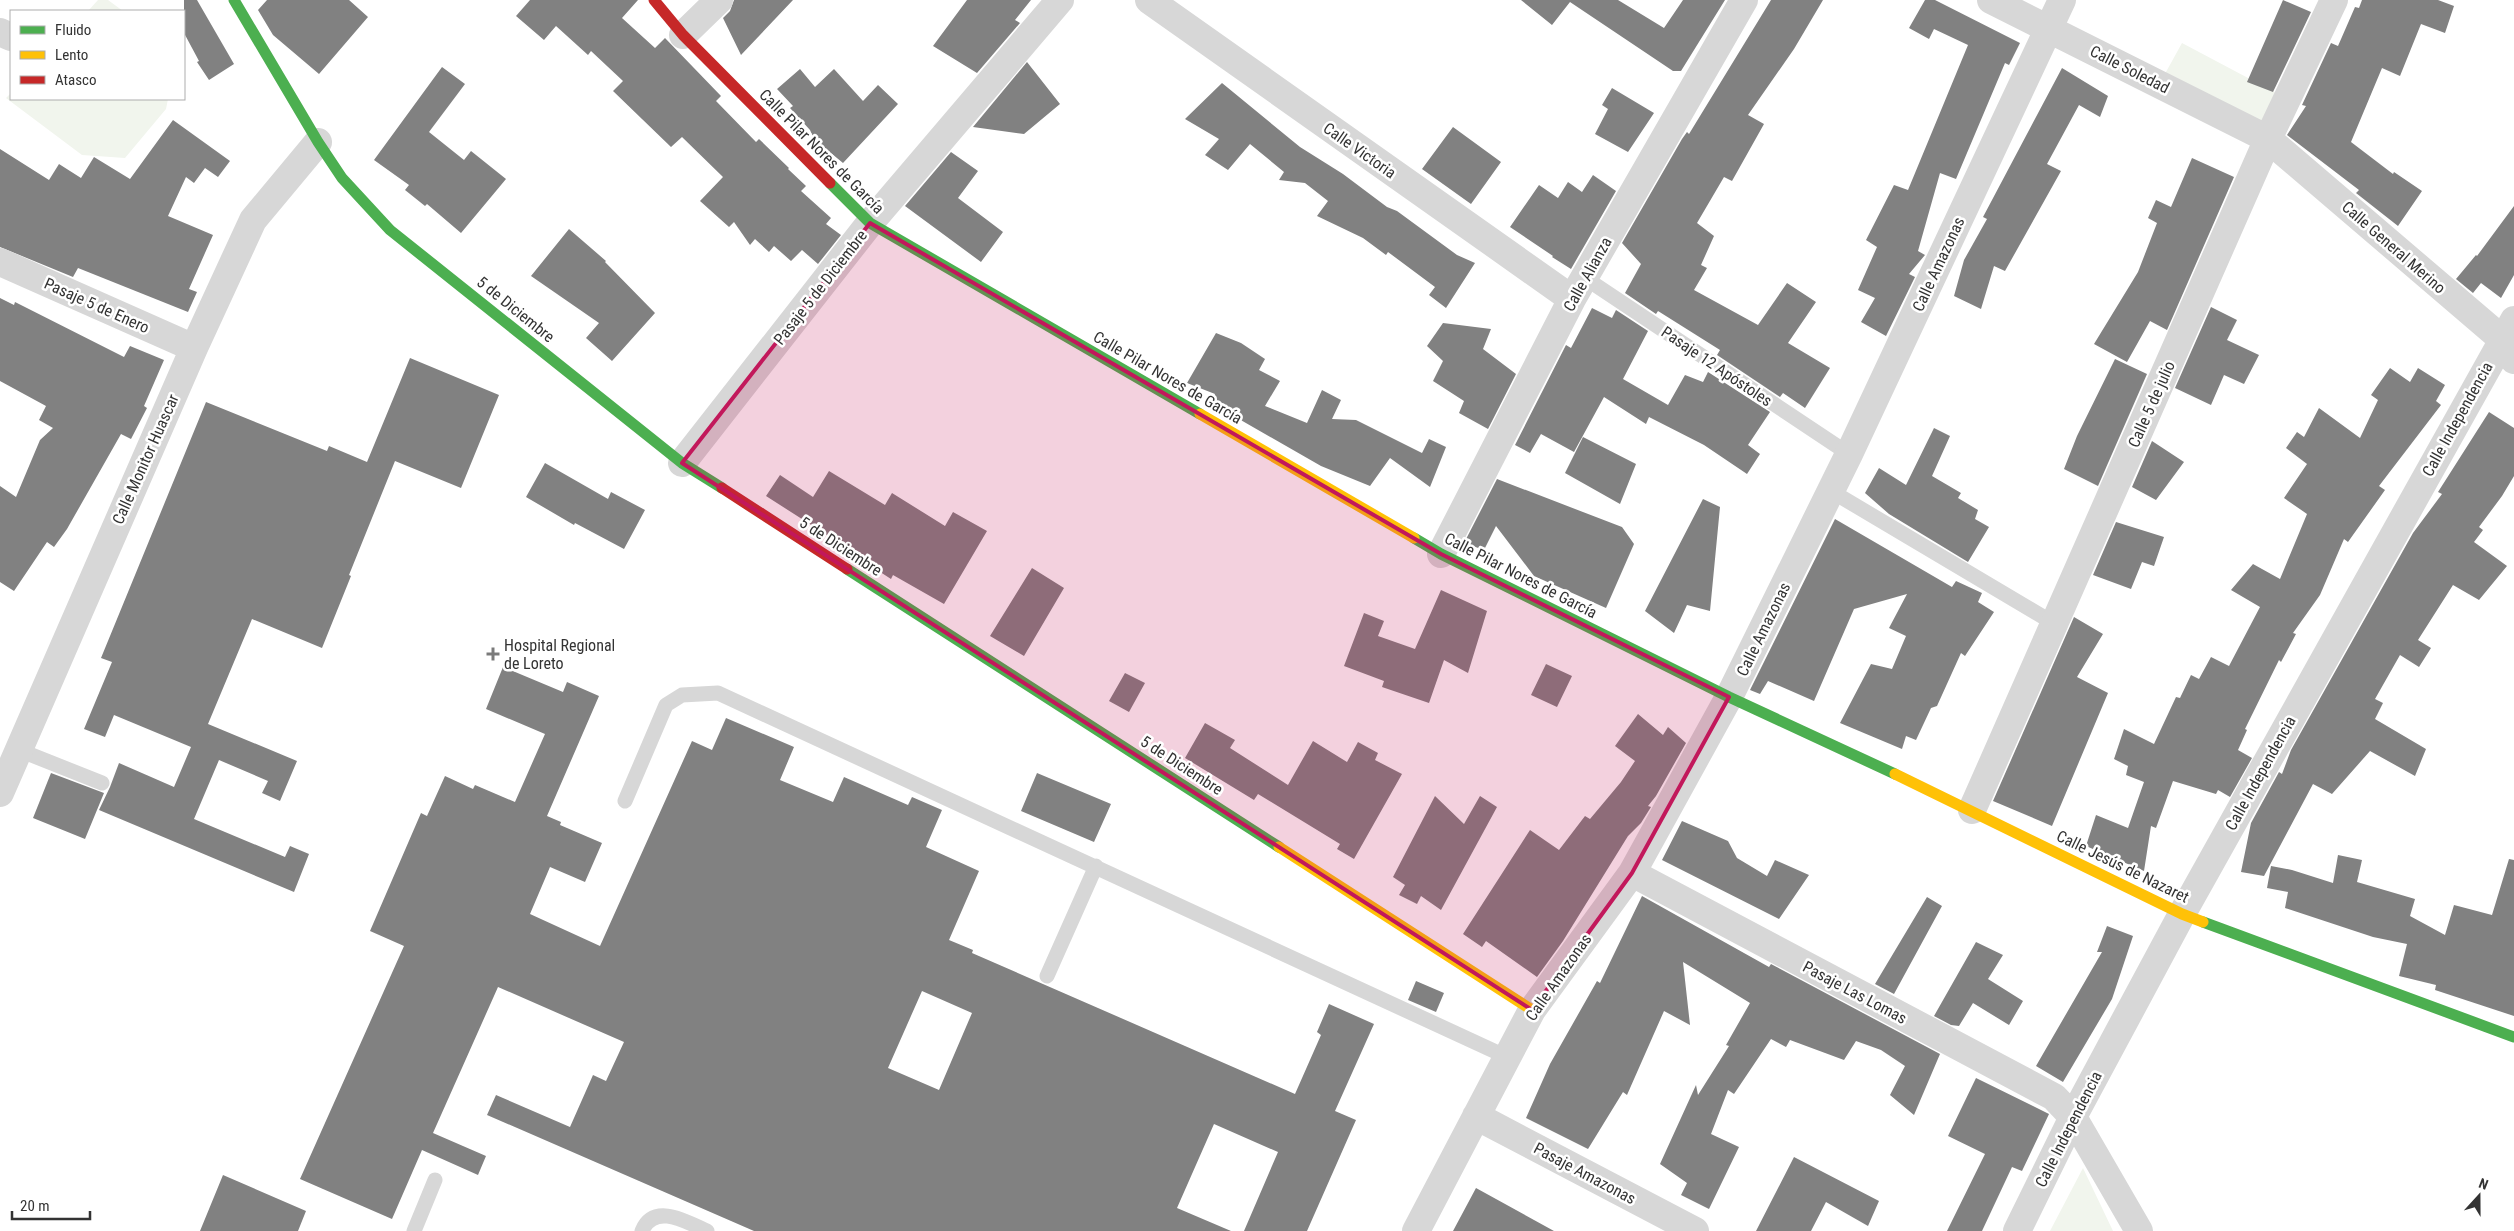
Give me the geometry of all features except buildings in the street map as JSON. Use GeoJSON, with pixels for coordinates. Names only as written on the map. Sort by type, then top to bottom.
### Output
{"type":"FeatureCollection","features":[{"type":"Feature","properties":{"kind":"street","name":"5 de Diciembre"},"geometry":{"type":"LineString","coordinates":[[234,0],[318,142],[342,178],[390,230],[682,463],[1532,1010]]}},
{"type":"Feature","properties":{"kind":"street","name":"Calle Pilar Nores de García"},"geometry":{"type":"LineString","coordinates":[[654,0],[683,35],[870,223],[1441,554],[1729,697]]}},
{"type":"Feature","properties":{"kind":"street"},"geometry":{"type":"LineString","coordinates":[[683,35],[718,0]]}},
{"type":"Feature","properties":{"kind":"street","name":"Pasaje 5 de Diciembre"},"geometry":{"type":"LineString","coordinates":[[682,463],[870,223],[1060,0]]}},
{"type":"Feature","properties":{"kind":"street","name":"Calle Victoria"},"geometry":{"type":"LineString","coordinates":[[1148,0],[1579,289]]}},
{"type":"Feature","properties":{"kind":"street","name":"Calle Alianza"},"geometry":{"type":"LineString","coordinates":[[1441,554],[1579,289],[1744,0]]}},
{"type":"Feature","properties":{"kind":"street","name":"Calle Soledad"},"geometry":{"type":"LineString","coordinates":[[1991,0],[2049,27],[2268,139]]}},
{"type":"Feature","properties":{"kind":"street","name":"Calle Amazonas"},"geometry":{"type":"LineString","coordinates":[[1416,1231],[1532,1010],[1632,873],[1729,697],[1849,454],[2062,0]]}},
{"type":"Feature","properties":{"kind":"street","name":"Calle 5 de julio"},"geometry":{"type":"LineString","coordinates":[[1972,810],[2268,139],[2334,0]]}},
{"type":"Feature","properties":{"kind":"street","name":"Calle General Merino"},"geometry":{"type":"LineString","coordinates":[[2268,139],[2510,340]]}},
{"type":"Feature","properties":{"kind":"street","name":"Calle Monitor Huascar"},"geometry":{"type":"LineString","coordinates":[[0,793],[11,756],[253,220],[318,142]]}},
{"type":"Feature","properties":{"kind":"street","name":"Pasaje 5 de Enero"},"geometry":{"type":"LineString","coordinates":[[0,262],[194,348]]}},
{"type":"Feature","properties":{"kind":"street","name":"Calle Independencia"},"geometry":{"type":"LineString","coordinates":[[2017,1231],[2073,1116],[2182,914],[2510,340]]}},
{"type":"Feature","properties":{"kind":"street","name":"Calle Jesús de Nazaret"},"geometry":{"type":"LineString","coordinates":[[1729,697],[1972,810],[2182,914],[2514,1037]]}},
{"type":"Feature","properties":{"kind":"street","name":"Pasaje Las Lomas"},"geometry":{"type":"LineString","coordinates":[[1632,873],[2054,1097],[2073,1116],[2139,1231]]}},
{"type":"Feature","properties":{"kind":"street","name":"Pasaje Amazonas"},"geometry":{"type":"LineString","coordinates":[[1476,1116],[1695,1231]]}},
{"type":"Feature","properties":{"kind":"lane","name":"Pasaje 12 Apóstoles"},"geometry":{"type":"LineString","coordinates":[[1579,289],[1849,454]]}},
{"type":"Feature","properties":{"kind":"lane"},"geometry":{"type":"LineString","coordinates":[[1831,491],[2055,624]]}},
{"type":"Feature","properties":{"kind":"lane"},"geometry":{"type":"LineString","coordinates":[[625,801],[666,705],[682,695],[718,693],[1507,1057]]}},
{"type":"Feature","properties":{"kind":"lane"},"geometry":{"type":"LineString","coordinates":[[11,756],[102,784]]}},
{"type":"Feature","properties":{"kind":"lane"},"geometry":{"type":"LineString","coordinates":[[1047,976],[1096,866]]}},
{"type":"Feature","properties":{"kind":"lane"},"geometry":{"type":"LineString","coordinates":[[414,1231],[435,1180]]}},
{"type":"Feature","properties":{"kind":"lane"},"geometry":{"type":"LineString","coordinates":[[642,1231],[646,1222],[656,1216],[670,1216],[707,1231]]}},
{"type":"Feature","properties":{"kind":"highlighted area"},"geometry":{"type":"Polygon","coordinates":[[[870,223],[1441,554],[1729,697],[1632,873],[1532,1010],[682,463],[870,223]]]}},
{"type":"Feature","properties":{"kind":"shaded area"},"geometry":{"type":"Polygon","coordinates":[[[98,0],[108,0],[122,10],[89,10],[98,0]]]}},
{"type":"Feature","properties":{"kind":"shaded area"},"geometry":{"type":"Polygon","coordinates":[[[2182,43],[2282,96],[2261,134],[2161,81],[2182,43]]]}},
{"type":"Feature","properties":{"kind":"shaded area"},"geometry":{"type":"Polygon","coordinates":[[[10,94],[10,100],[168,100],[166,109],[125,158],[82,155],[6,98],[10,94]]]}},
{"type":"Feature","properties":{"kind":"shaded area"},"geometry":{"type":"Polygon","coordinates":[[[2083,1168],[2113,1231],[2050,1231],[2083,1168]]]}},
{"type":"Feature","properties":{"kind":"traffic: fast"},"geometry":{"type":"LineString","coordinates":[[234,0],[318,142],[342,178],[390,230],[682,463],[722,488]]}},
{"type":"Feature","properties":{"kind":"traffic: fast"},"geometry":{"type":"LineString","coordinates":[[830,183],[870,223],[1200,414]]}},
{"type":"Feature","properties":{"kind":"traffic: fast"},"geometry":{"type":"LineString","coordinates":[[1414,538],[1441,554],[1729,697],[1895,774]]}},
{"type":"Feature","properties":{"kind":"traffic: fast"},"geometry":{"type":"LineString","coordinates":[[847,569],[1279,847]]}},
{"type":"Feature","properties":{"kind":"traffic: fast"},"geometry":{"type":"LineString","coordinates":[[2203,922],[2514,1037]]}},
{"type":"Feature","properties":{"kind":"traffic: slow"},"geometry":{"type":"LineString","coordinates":[[1200,414],[1414,538]]}},
{"type":"Feature","properties":{"kind":"traffic: slow"},"geometry":{"type":"LineString","coordinates":[[1895,774],[2182,914],[2203,922]]}},
{"type":"Feature","properties":{"kind":"traffic: slow"},"geometry":{"type":"LineString","coordinates":[[1279,847],[1532,1010]]}},
{"type":"Feature","properties":{"kind":"traffic: jam"},"geometry":{"type":"LineString","coordinates":[[654,0],[683,35],[830,183]]}},
{"type":"Feature","properties":{"kind":"traffic: jam"},"geometry":{"type":"LineString","coordinates":[[722,488],[847,569]]}},
{"type":"Feature","properties":{"kind":"place","name":"Hospital Regional de Loreto"},"geometry":{"type":"Point","coordinates":[493,654]}}]}
